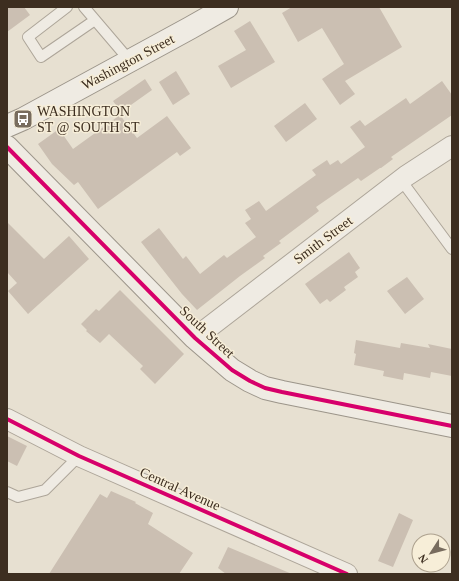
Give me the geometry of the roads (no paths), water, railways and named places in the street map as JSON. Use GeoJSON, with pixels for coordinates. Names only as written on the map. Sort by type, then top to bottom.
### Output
{"type":"FeatureCollection","features":[{"type":"Feature","properties":{"kind":"street","name":"Washington Street"},"geometry":{"type":"LineString","coordinates":[[7,126],[23,119],[228,7]]}},
{"type":"Feature","properties":{"kind":"street","name":"Smith Street"},"geometry":{"type":"LineString","coordinates":[[195,338],[401,180],[452,146]]}},
{"type":"Feature","properties":{"kind":"street","name":"South Street"},"geometry":{"type":"LineString","coordinates":[[7,147],[195,338],[232,370],[265,388],[452,426]]}},
{"type":"Feature","properties":{"kind":"street","name":"Central Avenue"},"geometry":{"type":"LineString","coordinates":[[7,419],[79,456],[347,574]]}},
{"type":"Feature","properties":{"kind":"lane"},"geometry":{"type":"LineString","coordinates":[[67,7],[28,37],[41,57],[95,20]]}},
{"type":"Feature","properties":{"kind":"lane"},"geometry":{"type":"LineString","coordinates":[[84,7],[130,61]]}},
{"type":"Feature","properties":{"kind":"lane"},"geometry":{"type":"LineString","coordinates":[[401,180],[452,249]]}},
{"type":"Feature","properties":{"kind":"lane"},"geometry":{"type":"LineString","coordinates":[[7,492],[18,497],[45,490],[79,456]]}},
{"type":"Feature","properties":{"kind":"place","name":"WASHINGTON ST @ SOUTH ST"},"geometry":{"type":"Point","coordinates":[23,119]}}]}
